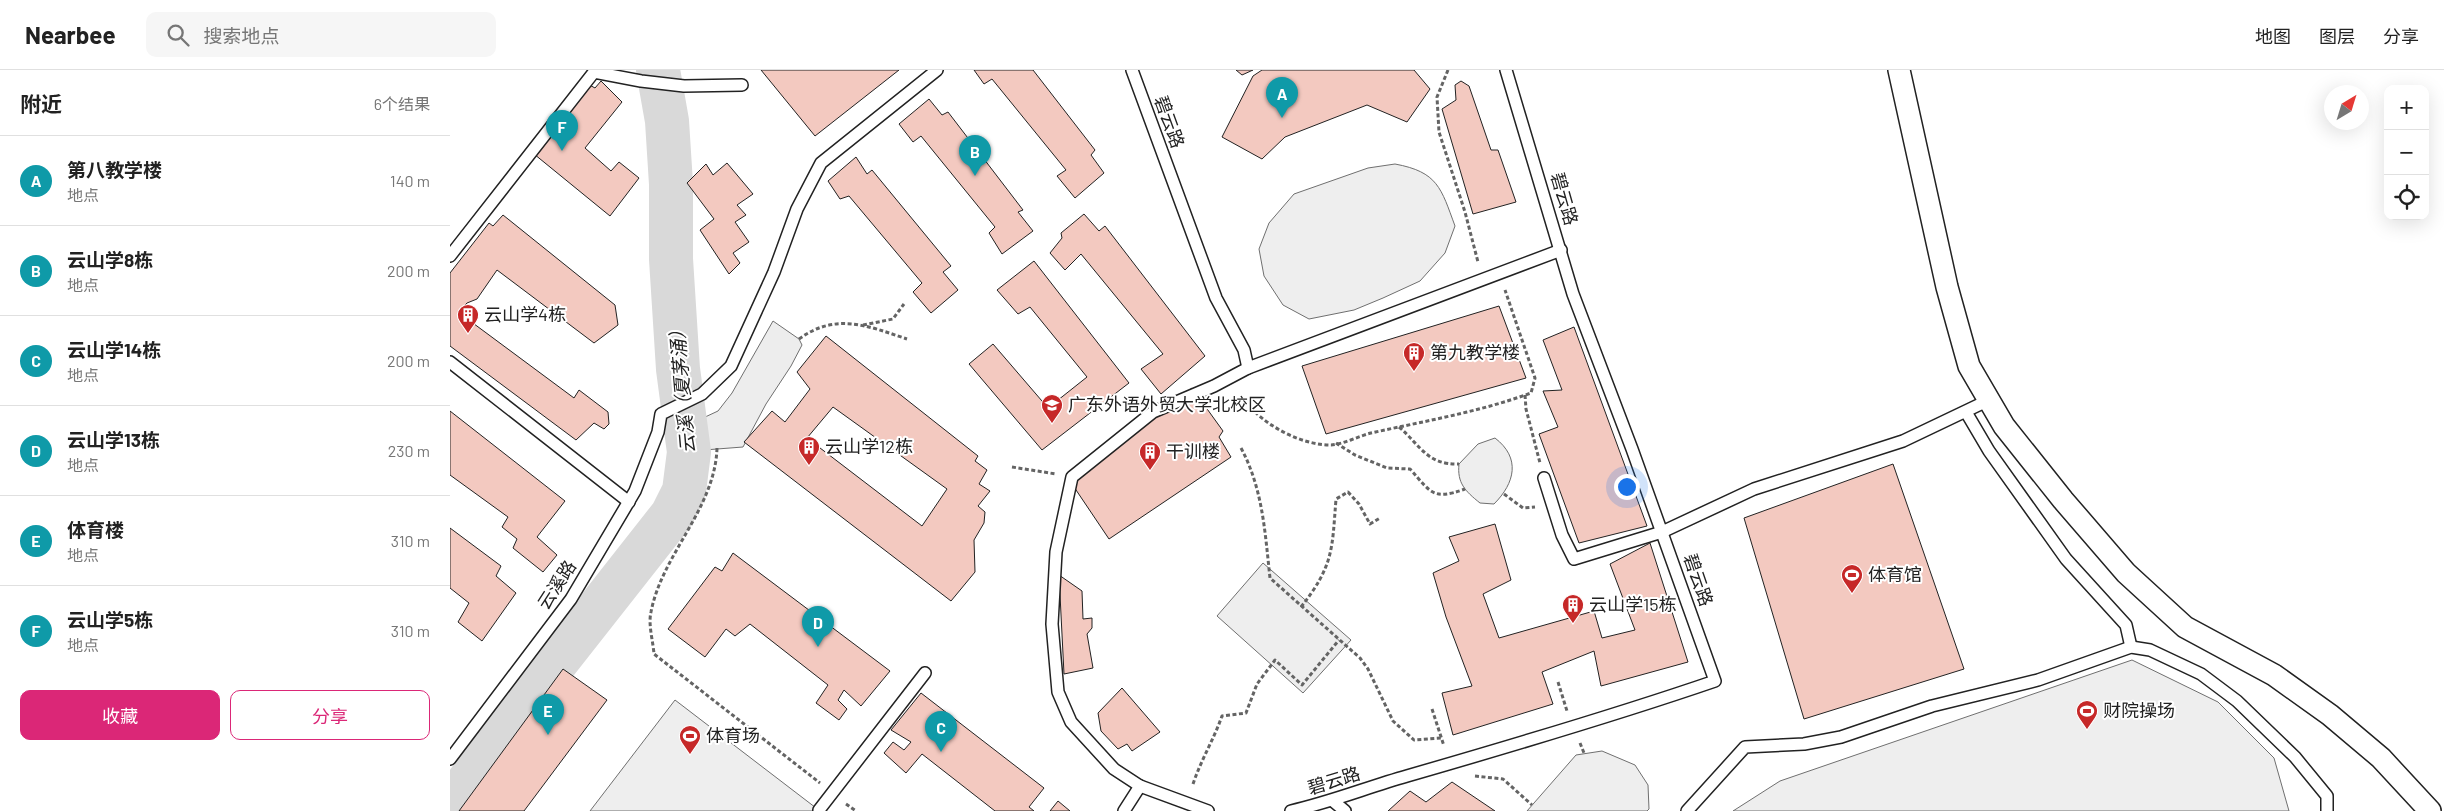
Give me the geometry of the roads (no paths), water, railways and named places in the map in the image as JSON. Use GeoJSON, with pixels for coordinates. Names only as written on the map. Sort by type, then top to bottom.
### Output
{"type":"FeatureCollection","features":[{"type":"Feature","properties":{"kind":"street"},"geometry":{"type":"LineString","coordinates":[[1899,70],[1947,287],[1970,366],[2010,434],[2063,500],[2126,573],[2185,627],[2274,675],[2330,715],[2381,758],[2430,811]]}},
{"type":"Feature","properties":{"kind":"lane","name":"云溪路"},"geometry":{"type":"LineString","coordinates":[[450,759],[571,599],[635,491],[658,432],[661,414],[702,394],[731,366],[774,272],[797,209],[821,163],[937,70]]}},
{"type":"Feature","properties":{"kind":"lane","name":"碧云路"},"geometry":{"type":"LineString","coordinates":[[1132,70],[1216,298],[1244,350],[1248,368]]}},
{"type":"Feature","properties":{"kind":"lane","name":"碧云路"},"geometry":{"type":"LineString","coordinates":[[1291,811],[1333,801],[1572,726],[1631,710],[1715,681],[1662,532],[1573,294],[1506,70]]}},
{"type":"Feature","properties":{"kind":"lane"},"geometry":{"type":"LineString","coordinates":[[450,256],[594,72],[641,81],[684,86],[742,85]]}},
{"type":"Feature","properties":{"kind":"lane"},"geometry":{"type":"LineString","coordinates":[[1208,811],[1140,786],[1114,769],[1071,722],[1058,692],[1052,624],[1056,552],[1072,477],[1153,412],[1248,368],[1561,250]]}},
{"type":"Feature","properties":{"kind":"lane"},"geometry":{"type":"LineString","coordinates":[[450,362],[629,502]]}},
{"type":"Feature","properties":{"kind":"lane"},"geometry":{"type":"LineString","coordinates":[[1544,478],[1562,535],[1574,560],[1662,532],[1754,489],[1903,441],[1989,400]]}},
{"type":"Feature","properties":{"kind":"lane"},"geometry":{"type":"LineString","coordinates":[[1966,412],[1989,451],[2066,559],[2126,625],[2131,647]]}},
{"type":"Feature","properties":{"kind":"lane"},"geometry":{"type":"LineString","coordinates":[[1687,811],[1745,748],[1804,744],[1840,736],[1932,706],[2038,680],[2131,647],[2150,650],[2201,674],[2237,701],[2295,757],[2327,796],[2328,811]]}},
{"type":"Feature","properties":{"kind":"lane"},"geometry":{"type":"LineString","coordinates":[[819,810],[925,673]]}},
{"type":"Feature","properties":{"kind":"lane"},"geometry":{"type":"LineString","coordinates":[[1124,811],[1140,786]]}},
{"type":"Feature","properties":{"kind":"lane"},"geometry":{"type":"LineString","coordinates":[[1333,801],[1346,811]]}},
{"type":"Feature","properties":{"kind":"waterway","name":"云溪（夏茅涌）"},"geometry":{"type":"LineString","coordinates":[[450,807],[554,665],[672,515],[684,491],[689,452],[678,369],[671,259],[671,184],[667,121],[658,70]]}},
{"type":"Feature","properties":{"kind":"place","name":"第八教学楼"},"geometry":{"type":"Point","coordinates":[1282,118]}},
{"type":"Feature","properties":{"kind":"place","name":"云山学5栋"},"geometry":{"type":"Point","coordinates":[562,151]}},
{"type":"Feature","properties":{"kind":"place","name":"云山学8栋"},"geometry":{"type":"Point","coordinates":[975,176]}},
{"type":"Feature","properties":{"kind":"place","name":"云山学4栋"},"geometry":{"type":"Point","coordinates":[468,334]}},
{"type":"Feature","properties":{"kind":"place","name":"第九教学楼"},"geometry":{"type":"Point","coordinates":[1414,372]}},
{"type":"Feature","properties":{"kind":"place","name":"广东外语外贸大学北校区"},"geometry":{"type":"Point","coordinates":[1052,424]}},
{"type":"Feature","properties":{"kind":"place","name":"云山学12栋"},"geometry":{"type":"Point","coordinates":[809,466]}},
{"type":"Feature","properties":{"kind":"place","name":"干训楼"},"geometry":{"type":"Point","coordinates":[1150,471]}},
{"type":"Feature","properties":{"kind":"place","name":"体育馆"},"geometry":{"type":"Point","coordinates":[1852,594]}},
{"type":"Feature","properties":{"kind":"place","name":"云山学15栋"},"geometry":{"type":"Point","coordinates":[1573,624]}},
{"type":"Feature","properties":{"kind":"place","name":"云山学13栋"},"geometry":{"type":"Point","coordinates":[818,647]}},
{"type":"Feature","properties":{"kind":"place","name":"财院操场"},"geometry":{"type":"Point","coordinates":[2087,730]}},
{"type":"Feature","properties":{"kind":"place","name":"体育楼"},"geometry":{"type":"Point","coordinates":[548,735]}},
{"type":"Feature","properties":{"kind":"place","name":"云山学14栋"},"geometry":{"type":"Point","coordinates":[941,752]}},
{"type":"Feature","properties":{"kind":"place","name":"体育场"},"geometry":{"type":"Point","coordinates":[690,755]}}]}
